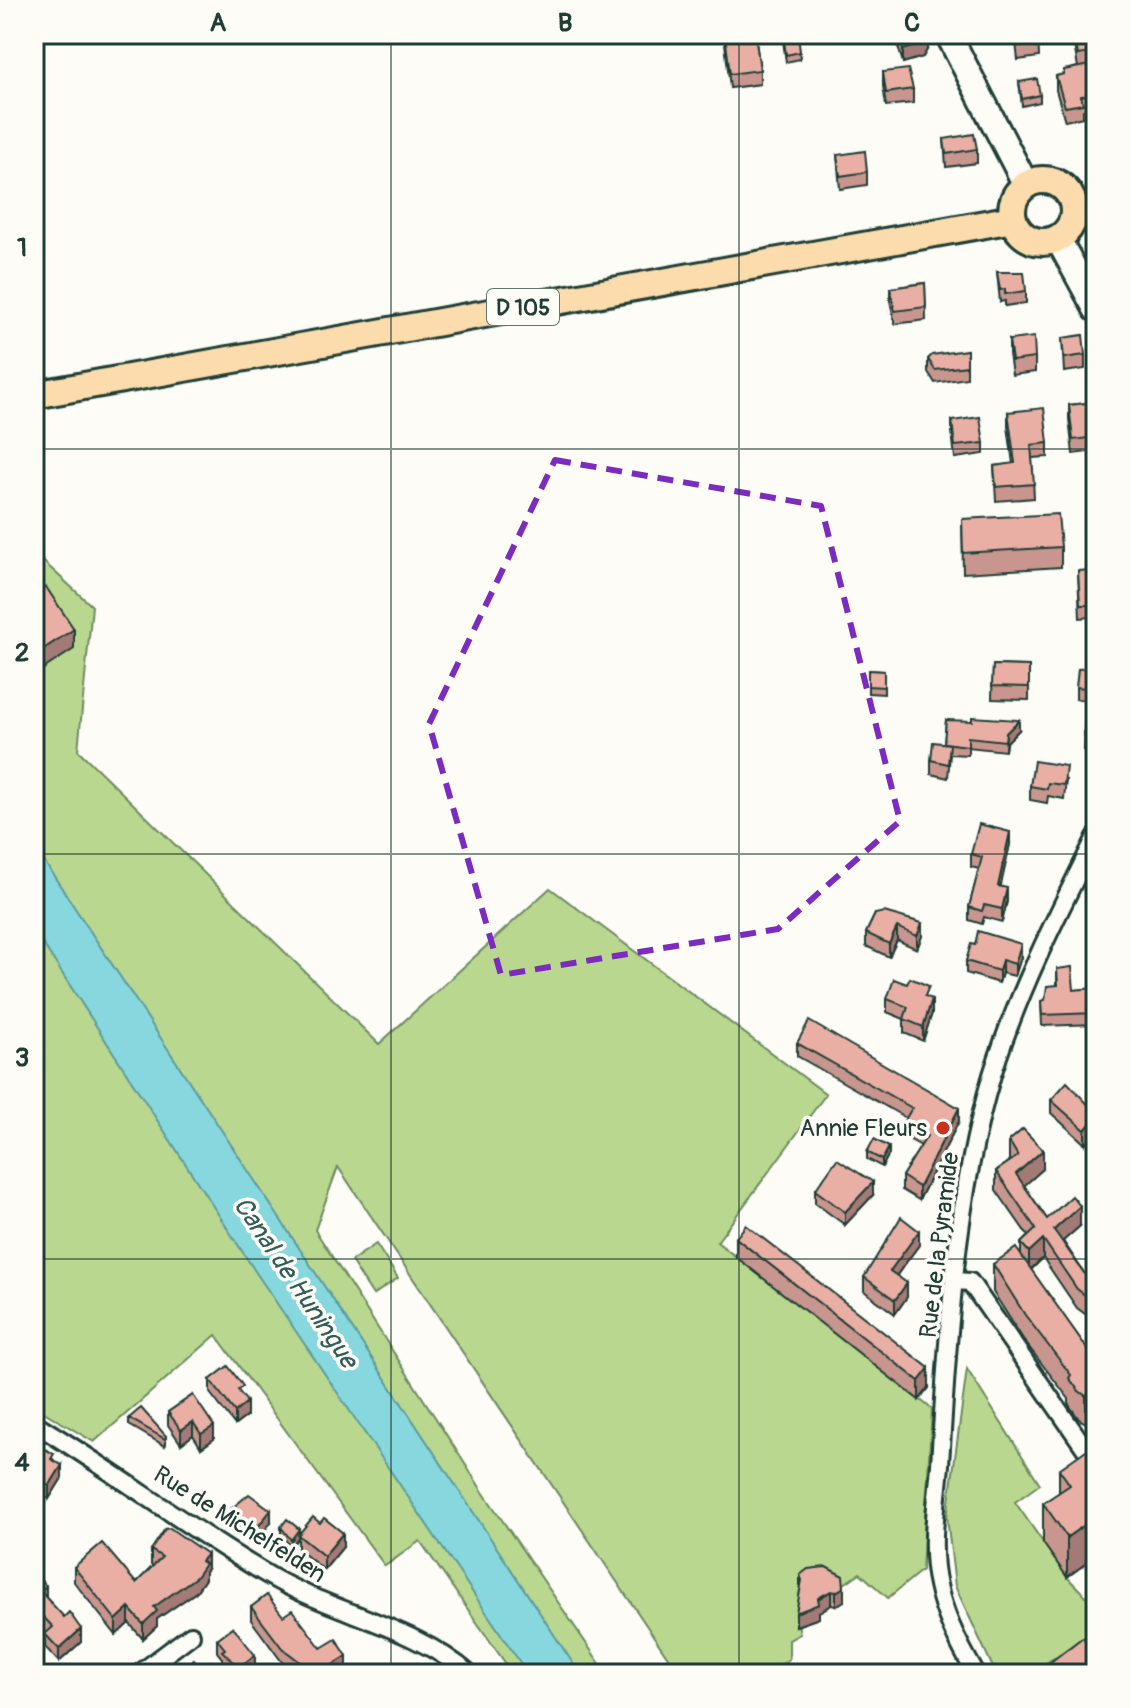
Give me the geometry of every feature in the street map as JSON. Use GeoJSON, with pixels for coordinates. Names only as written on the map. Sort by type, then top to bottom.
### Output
{"type":"FeatureCollection","features":[{"type":"Feature","properties":{"kind":"main road"},"geometry":{"type":"LineString","coordinates":[[948,34],[1026,185]]}},
{"type":"Feature","properties":{"kind":"main road"},"geometry":{"type":"LineString","coordinates":[[1035,181],[1055,183],[1070,196],[1085,203],[1058,239],[1034,241],[1018,229],[1013,219],[1014,200],[1026,185],[1035,181]]}},
{"type":"Feature","properties":{"kind":"main road","name":"D 105"},"geometry":{"type":"LineString","coordinates":[[34,395],[1013,219]]}},
{"type":"Feature","properties":{"kind":"main road"},"geometry":{"type":"LineString","coordinates":[[1058,239],[1096,309]]}},
{"type":"Feature","properties":{"kind":"street","name":"Rue de la Pyramide"},"geometry":{"type":"LineString","coordinates":[[976,1674],[955,1636],[938,1586],[934,1556],[944,1398],[967,1188],[991,1077],[1018,998],[1096,837]]}},
{"type":"Feature","properties":{"kind":"street"},"geometry":{"type":"LineString","coordinates":[[956,1281],[970,1282],[1096,1464]]}},
{"type":"Feature","properties":{"kind":"street","name":"Rue de Michelfelden"},"geometry":{"type":"LineString","coordinates":[[34,1423],[267,1575],[330,1607],[433,1648],[469,1674]]}},
{"type":"Feature","properties":{"kind":"street"},"geometry":{"type":"LineString","coordinates":[[139,1674],[191,1635]]}},
{"type":"Feature","properties":{"kind":"street"},"geometry":{"type":"LineString","coordinates":[[1055,1674],[1096,1645]]}},
{"type":"Feature","properties":{"kind":"highlighted area"},"geometry":{"type":"Polygon","coordinates":[[[555,460],[821,506],[900,821],[778,929],[501,975],[429,724],[555,460]]]}},
{"type":"Feature","properties":{"kind":"green space"},"geometry":{"type":"Polygon","coordinates":[[[34,553],[92,606],[78,750],[379,1044],[550,888],[826,1094],[717,1242],[932,1409],[922,1570],[888,1598],[860,1573],[834,1591],[802,1594],[802,1607],[796,1611],[800,1634],[789,1640],[789,1659],[767,1674],[679,1674],[338,1167],[315,1230],[483,1492],[607,1674],[513,1674],[420,1541],[385,1566],[216,1335],[94,1442],[34,1406],[34,553]]]}},
{"type":"Feature","properties":{"kind":"green space"},"geometry":{"type":"Polygon","coordinates":[[[376,1244],[398,1278],[373,1295],[351,1261],[376,1244]]]}},
{"type":"Feature","properties":{"kind":"green space"},"geometry":{"type":"Polygon","coordinates":[[[967,1369],[1040,1484],[1015,1502],[1067,1577],[1096,1607],[1096,1629],[1030,1674],[996,1674],[955,1586],[947,1517],[967,1369]]]}},
{"type":"Feature","properties":{"kind":"water","name":"Canal de Huningue"},"geometry":{"type":"Polygon","coordinates":[[[34,846],[580,1674],[528,1674],[255,1271],[34,930],[34,846]]]}},
{"type":"Feature","properties":{"kind":"building"},"geometry":{"type":"Polygon","coordinates":[[[725,34],[755,34],[760,70],[730,74],[725,34]]]}},
{"type":"Feature","properties":{"kind":"building"},"geometry":{"type":"Polygon","coordinates":[[[783,34],[798,34],[800,52],[786,55],[783,34]]]}},
{"type":"Feature","properties":{"kind":"building"},"geometry":{"type":"Polygon","coordinates":[[[898,34],[928,35],[923,44],[903,50],[898,34]]]}},
{"type":"Feature","properties":{"kind":"building"},"geometry":{"type":"Polygon","coordinates":[[[1017,34],[1038,34],[1039,43],[1018,46],[1017,34]]]}},
{"type":"Feature","properties":{"kind":"building"},"geometry":{"type":"Polygon","coordinates":[[[1074,34],[1096,34],[1096,52],[1078,55],[1074,34]]]}},
{"type":"Feature","properties":{"kind":"building"},"geometry":{"type":"Polygon","coordinates":[[[1090,65],[1095,94],[1081,96],[1083,104],[1065,107],[1056,76],[1064,74],[1064,70],[1090,65]]]}},
{"type":"Feature","properties":{"kind":"building"},"geometry":{"type":"Polygon","coordinates":[[[908,69],[913,89],[886,93],[883,72],[908,69]]]}},
{"type":"Feature","properties":{"kind":"building"},"geometry":{"type":"Polygon","coordinates":[[[1037,79],[1040,95],[1022,99],[1019,82],[1037,79]]]}},
{"type":"Feature","properties":{"kind":"building"},"geometry":{"type":"Polygon","coordinates":[[[974,134],[977,149],[946,154],[944,139],[974,134]]]}},
{"type":"Feature","properties":{"kind":"building"},"geometry":{"type":"Polygon","coordinates":[[[865,151],[867,172],[840,176],[837,155],[865,151]]]}},
{"type":"Feature","properties":{"kind":"building"},"geometry":{"type":"Polygon","coordinates":[[[997,272],[1024,272],[1026,291],[1005,294],[1005,289],[1000,290],[997,272]]]}},
{"type":"Feature","properties":{"kind":"building"},"geometry":{"type":"Polygon","coordinates":[[[925,283],[926,307],[895,311],[890,288],[925,283]]]}},
{"type":"Feature","properties":{"kind":"building"},"geometry":{"type":"Polygon","coordinates":[[[1083,335],[1085,355],[1064,358],[1062,338],[1083,335]]]}},
{"type":"Feature","properties":{"kind":"building"},"geometry":{"type":"Polygon","coordinates":[[[1034,337],[1035,358],[1012,361],[1009,340],[1034,337]]]}},
{"type":"Feature","properties":{"kind":"building"},"geometry":{"type":"Polygon","coordinates":[[[967,350],[967,366],[935,370],[928,359],[932,355],[967,350]]]}},
{"type":"Feature","properties":{"kind":"building"},"geometry":{"type":"Polygon","coordinates":[[[1096,402],[1096,437],[1073,440],[1069,405],[1096,402]]]}},
{"type":"Feature","properties":{"kind":"building"},"geometry":{"type":"Polygon","coordinates":[[[1044,408],[1048,443],[1031,445],[1034,484],[996,487],[994,466],[1015,463],[1008,412],[1044,408]]]}},
{"type":"Feature","properties":{"kind":"building"},"geometry":{"type":"Polygon","coordinates":[[[980,417],[984,443],[955,446],[952,421],[980,417]]]}},
{"type":"Feature","properties":{"kind":"building"},"geometry":{"type":"Polygon","coordinates":[[[1058,514],[1061,547],[963,553],[962,519],[1058,514]]]}},
{"type":"Feature","properties":{"kind":"building"},"geometry":{"type":"Polygon","coordinates":[[[1092,570],[1093,582],[1096,582],[1096,689],[1076,687],[1078,669],[1091,668],[1090,605],[1080,605],[1078,571],[1092,570]]]}},
{"type":"Feature","properties":{"kind":"building"},"geometry":{"type":"Polygon","coordinates":[[[46,587],[74,629],[34,655],[34,595],[46,587]]]}},
{"type":"Feature","properties":{"kind":"building"},"geometry":{"type":"Polygon","coordinates":[[[993,665],[1029,666],[1029,687],[992,686],[993,665]]]}},
{"type":"Feature","properties":{"kind":"building"},"geometry":{"type":"Polygon","coordinates":[[[868,670],[884,671],[884,687],[868,686],[868,670]]]}},
{"type":"Feature","properties":{"kind":"building"},"geometry":{"type":"Polygon","coordinates":[[[972,717],[1019,720],[1006,733],[1005,741],[968,737],[968,746],[944,743],[946,720],[972,721],[972,717]]]}},
{"type":"Feature","properties":{"kind":"building"},"geometry":{"type":"Polygon","coordinates":[[[1085,718],[1096,718],[1096,745],[1091,744],[1092,737],[1084,736],[1085,718]]]}},
{"type":"Feature","properties":{"kind":"building"},"geometry":{"type":"Polygon","coordinates":[[[933,742],[950,744],[948,764],[931,760],[933,742]]]}},
{"type":"Feature","properties":{"kind":"building"},"geometry":{"type":"Polygon","coordinates":[[[1034,761],[1066,766],[1064,785],[1048,783],[1047,789],[1030,786],[1034,761]]]}},
{"type":"Feature","properties":{"kind":"building"},"geometry":{"type":"Polygon","coordinates":[[[979,824],[1010,832],[998,886],[1007,888],[1002,909],[984,905],[982,911],[969,907],[982,857],[971,854],[979,824]]]}},
{"type":"Feature","properties":{"kind":"building"},"geometry":{"type":"Polygon","coordinates":[[[884,912],[922,923],[917,936],[897,927],[889,944],[866,933],[875,914],[884,912]]]}},
{"type":"Feature","properties":{"kind":"building"},"geometry":{"type":"Polygon","coordinates":[[[978,931],[1021,944],[1015,964],[1002,960],[999,971],[966,961],[971,944],[975,945],[978,931]]]}},
{"type":"Feature","properties":{"kind":"building"},"geometry":{"type":"Polygon","coordinates":[[[1072,967],[1074,990],[1096,988],[1096,1013],[1042,1015],[1041,1001],[1045,1000],[1047,986],[1058,985],[1057,969],[1072,967]]]}},
{"type":"Feature","properties":{"kind":"building"},"geometry":{"type":"Polygon","coordinates":[[[910,978],[929,986],[925,996],[932,999],[923,1027],[904,1019],[908,1007],[887,999],[894,979],[907,984],[910,978]]]}},
{"type":"Feature","properties":{"kind":"building"},"geometry":{"type":"Polygon","coordinates":[[[809,1021],[959,1108],[919,1187],[902,1176],[927,1136],[903,1123],[912,1108],[797,1043],[809,1021]]]}},
{"type":"Feature","properties":{"kind":"building"},"geometry":{"type":"Polygon","coordinates":[[[1067,1082],[1096,1113],[1085,1130],[1051,1100],[1067,1082]]]}},
{"type":"Feature","properties":{"kind":"building"},"geometry":{"type":"Polygon","coordinates":[[[1023,1129],[1043,1150],[1016,1174],[1047,1219],[1072,1196],[1080,1206],[1054,1230],[1096,1287],[1096,1303],[1077,1289],[1043,1239],[1029,1252],[1021,1243],[1036,1229],[996,1171],[1018,1156],[1009,1141],[1023,1129]]]}},
{"type":"Feature","properties":{"kind":"building"},"geometry":{"type":"Polygon","coordinates":[[[874,1139],[889,1147],[882,1160],[867,1152],[874,1139]]]}},
{"type":"Feature","properties":{"kind":"building"},"geometry":{"type":"Polygon","coordinates":[[[837,1159],[873,1182],[845,1212],[815,1190],[837,1159]]]}},
{"type":"Feature","properties":{"kind":"building"},"geometry":{"type":"Polygon","coordinates":[[[901,1217],[919,1231],[890,1271],[907,1283],[895,1300],[864,1277],[901,1217]]]}},
{"type":"Feature","properties":{"kind":"building"},"geometry":{"type":"Polygon","coordinates":[[[746,1225],[929,1368],[919,1381],[736,1238],[746,1225]]]}},
{"type":"Feature","properties":{"kind":"building"},"geometry":{"type":"Polygon","coordinates":[[[1016,1248],[1096,1361],[1096,1389],[1086,1396],[1069,1378],[1071,1375],[1025,1315],[993,1264],[1016,1248]]]}},
{"type":"Feature","properties":{"kind":"building"},"geometry":{"type":"Polygon","coordinates":[[[228,1366],[243,1386],[238,1390],[247,1402],[235,1412],[210,1380],[228,1366]]]}},
{"type":"Feature","properties":{"kind":"building"},"geometry":{"type":"Polygon","coordinates":[[[193,1395],[214,1426],[201,1434],[193,1422],[181,1430],[168,1412],[193,1395]]]}},
{"type":"Feature","properties":{"kind":"building"},"geometry":{"type":"Polygon","coordinates":[[[141,1408],[166,1436],[165,1439],[129,1418],[141,1408]]]}},
{"type":"Feature","properties":{"kind":"building"},"geometry":{"type":"Polygon","coordinates":[[[34,1443],[54,1454],[51,1459],[62,1465],[49,1486],[39,1479],[34,1483],[34,1443]]]}},
{"type":"Feature","properties":{"kind":"building"},"geometry":{"type":"Polygon","coordinates":[[[1086,1450],[1096,1463],[1091,1470],[1096,1477],[1096,1517],[1067,1537],[1043,1503],[1070,1485],[1059,1469],[1086,1450]]]}},
{"type":"Feature","properties":{"kind":"building"},"geometry":{"type":"Polygon","coordinates":[[[249,1494],[271,1510],[256,1529],[231,1509],[249,1494]]]}},
{"type":"Feature","properties":{"kind":"building"},"geometry":{"type":"Polygon","coordinates":[[[313,1517],[320,1523],[324,1518],[343,1533],[324,1556],[298,1535],[313,1517]]]}},
{"type":"Feature","properties":{"kind":"building"},"geometry":{"type":"Polygon","coordinates":[[[287,1519],[299,1529],[291,1540],[281,1527],[287,1519]]]}},
{"type":"Feature","properties":{"kind":"building"},"geometry":{"type":"Polygon","coordinates":[[[170,1528],[207,1554],[201,1561],[205,1564],[196,1577],[154,1607],[157,1611],[143,1624],[129,1608],[116,1620],[74,1567],[102,1543],[136,1583],[162,1557],[151,1550],[165,1529],[170,1528]]]}},
{"type":"Feature","properties":{"kind":"building"},"geometry":{"type":"Polygon","coordinates":[[[826,1567],[843,1576],[844,1587],[818,1598],[819,1604],[796,1613],[802,1580],[800,1575],[808,1569],[826,1567]]]}},
{"type":"Feature","properties":{"kind":"building"},"geometry":{"type":"Polygon","coordinates":[[[34,1573],[46,1586],[40,1591],[64,1617],[69,1612],[81,1629],[59,1649],[45,1634],[53,1627],[34,1607],[34,1573]]]}},
{"type":"Feature","properties":{"kind":"building"},"geometry":{"type":"Polygon","coordinates":[[[267,1595],[283,1616],[292,1610],[321,1648],[336,1639],[347,1656],[318,1674],[302,1674],[295,1665],[300,1662],[282,1648],[251,1607],[267,1595]]]}},
{"type":"Feature","properties":{"kind":"building"},"geometry":{"type":"Polygon","coordinates":[[[233,1627],[255,1655],[239,1667],[222,1651],[225,1649],[217,1639],[233,1627]]]}},
{"type":"Feature","properties":{"kind":"building"},"geometry":{"type":"Polygon","coordinates":[[[1083,1637],[1096,1655],[1096,1666],[1084,1674],[1035,1674],[1083,1637]]]}},
{"type":"Feature","properties":{"kind":"building"},"geometry":{"type":"Polygon","coordinates":[[[194,1659],[206,1674],[175,1674],[194,1659]]]}},
{"type":"Feature","properties":{"kind":"place","name":"Annie Fleurs"},"geometry":{"type":"Point","coordinates":[943,1128]}}]}
